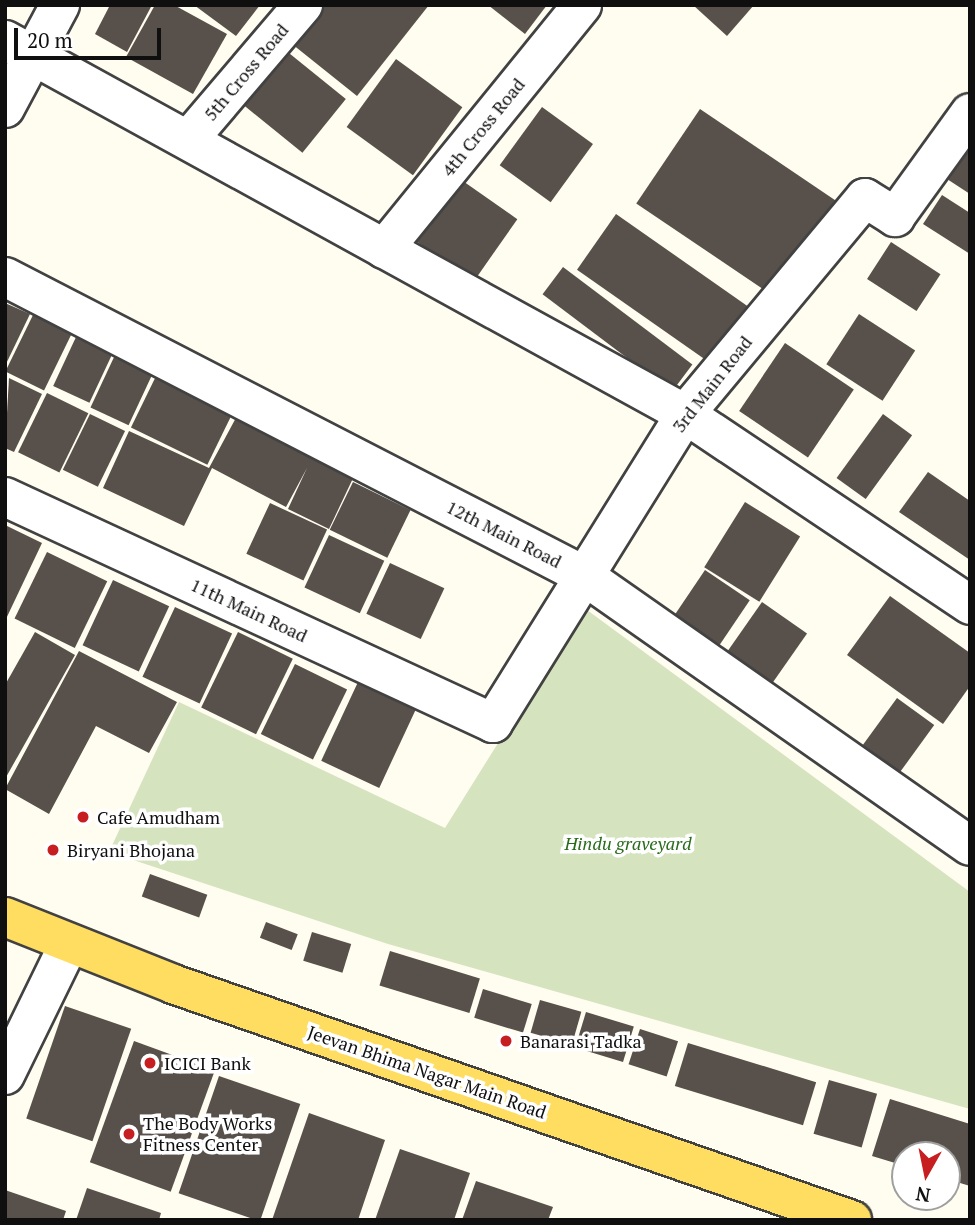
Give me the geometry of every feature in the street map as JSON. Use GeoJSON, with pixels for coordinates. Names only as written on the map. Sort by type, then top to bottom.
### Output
{"type":"FeatureCollection","features":[{"type":"Feature","properties":{"kind":"main road","name":"Jeevan Bhima Nagar Main Road"},"geometry":{"type":"LineString","coordinates":[[5,917],[68,946],[852,1220]]}},
{"type":"Feature","properties":{"kind":"street"},"geometry":{"type":"LineString","coordinates":[[5,108],[20,46],[60,5]]}},
{"type":"Feature","properties":{"kind":"street","name":"5th Cross Road"},"geometry":{"type":"LineString","coordinates":[[189,139],[303,5]]}},
{"type":"Feature","properties":{"kind":"street","name":"4th Cross Road"},"geometry":{"type":"LineString","coordinates":[[384,249],[582,5]]}},
{"type":"Feature","properties":{"kind":"street"},"geometry":{"type":"LineString","coordinates":[[20,46],[685,414],[970,605]]}},
{"type":"Feature","properties":{"kind":"street","name":"3rd Main Road"},"geometry":{"type":"LineString","coordinates":[[493,723],[685,414],[865,198],[895,217],[970,113]]}},
{"type":"Feature","properties":{"kind":"street","name":"12th Main Road"},"geometry":{"type":"LineString","coordinates":[[5,277],[583,575],[970,846]]}},
{"type":"Feature","properties":{"kind":"street","name":"11th Main Road"},"geometry":{"type":"LineString","coordinates":[[5,497],[493,723]]}},
{"type":"Feature","properties":{"kind":"street"},"geometry":{"type":"LineString","coordinates":[[5,1075],[68,946]]}},
{"type":"Feature","properties":{"kind":"green space","name":"Hindu graveyard"},"geometry":{"type":"Polygon","coordinates":[[[583,607],[970,892],[970,1109],[388,944],[109,852],[179,702],[445,828],[583,607]]]}},
{"type":"Feature","properties":{"kind":"building"},"geometry":{"type":"Polygon","coordinates":[[[110,5],[152,5],[127,52],[95,34],[110,5]]]}},
{"type":"Feature","properties":{"kind":"building"},"geometry":{"type":"Polygon","coordinates":[[[155,5],[174,5],[227,34],[193,94],[126,57],[155,5]]]}},
{"type":"Feature","properties":{"kind":"building"},"geometry":{"type":"Polygon","coordinates":[[[194,5],[260,5],[236,36],[194,5]]]}},
{"type":"Feature","properties":{"kind":"building"},"geometry":{"type":"Polygon","coordinates":[[[314,5],[429,5],[357,96],[287,40],[314,5]]]}},
{"type":"Feature","properties":{"kind":"building"},"geometry":{"type":"Polygon","coordinates":[[[488,5],[547,5],[525,34],[488,5]]]}},
{"type":"Feature","properties":{"kind":"building"},"geometry":{"type":"Polygon","coordinates":[[[693,5],[754,5],[727,36],[693,5]]]}},
{"type":"Feature","properties":{"kind":"building"},"geometry":{"type":"Polygon","coordinates":[[[279,45],[346,99],[302,153],[236,99],[279,45]]]}},
{"type":"Feature","properties":{"kind":"building"},"geometry":{"type":"Polygon","coordinates":[[[396,59],[462,107],[413,175],[347,127],[396,59]]]}},
{"type":"Feature","properties":{"kind":"building"},"geometry":{"type":"Polygon","coordinates":[[[542,107],[593,144],[551,202],[500,165],[542,107]]]}},
{"type":"Feature","properties":{"kind":"building"},"geometry":{"type":"Polygon","coordinates":[[[700,109],[839,203],[776,297],[636,204],[700,109]]]}},
{"type":"Feature","properties":{"kind":"building"},"geometry":{"type":"Polygon","coordinates":[[[970,146],[970,194],[947,179],[970,146]]]}},
{"type":"Feature","properties":{"kind":"building"},"geometry":{"type":"Polygon","coordinates":[[[460,179],[517,219],[474,281],[416,241],[460,179]]]}},
{"type":"Feature","properties":{"kind":"building"},"geometry":{"type":"Polygon","coordinates":[[[942,195],[970,213],[970,254],[923,224],[942,195]]]}},
{"type":"Feature","properties":{"kind":"building"},"geometry":{"type":"Polygon","coordinates":[[[616,214],[752,309],[713,365],[577,270],[616,214]]]}},
{"type":"Feature","properties":{"kind":"building"},"geometry":{"type":"Polygon","coordinates":[[[891,242],[940,274],[917,311],[867,279],[891,242]]]}},
{"type":"Feature","properties":{"kind":"building"},"geometry":{"type":"Polygon","coordinates":[[[563,267],[692,364],[672,392],[543,294],[563,267]]]}},
{"type":"Feature","properties":{"kind":"building"},"geometry":{"type":"Polygon","coordinates":[[[5,303],[30,314],[5,366],[5,303]]]}},
{"type":"Feature","properties":{"kind":"building"},"geometry":{"type":"Polygon","coordinates":[[[859,314],[915,350],[883,401],[826,364],[859,314]]]}},
{"type":"Feature","properties":{"kind":"building"},"geometry":{"type":"Polygon","coordinates":[[[33,315],[72,334],[44,390],[5,372],[33,315]]]}},
{"type":"Feature","properties":{"kind":"building"},"geometry":{"type":"Polygon","coordinates":[[[76,337],[112,354],[89,403],[53,386],[76,337]]]}},
{"type":"Feature","properties":{"kind":"building"},"geometry":{"type":"Polygon","coordinates":[[[785,343],[854,389],[808,457],[739,411],[785,343]]]}},
{"type":"Feature","properties":{"kind":"building"},"geometry":{"type":"Polygon","coordinates":[[[115,355],[153,373],[129,425],[90,408],[115,355]]]}},
{"type":"Feature","properties":{"kind":"building"},"geometry":{"type":"Polygon","coordinates":[[[159,370],[235,407],[207,465],[131,428],[159,370]]]}},
{"type":"Feature","properties":{"kind":"building"},"geometry":{"type":"Polygon","coordinates":[[[9,378],[42,394],[14,452],[5,448],[9,378]]]}},
{"type":"Feature","properties":{"kind":"building"},"geometry":{"type":"Polygon","coordinates":[[[47,393],[88,413],[59,472],[18,452],[47,393]]]}},
{"type":"Feature","properties":{"kind":"building"},"geometry":{"type":"Polygon","coordinates":[[[90,414],[125,431],[98,487],[63,470],[90,414]]]}},
{"type":"Feature","properties":{"kind":"building"},"geometry":{"type":"Polygon","coordinates":[[[238,414],[355,474],[329,529],[288,509],[307,468],[286,507],[212,468],[184,526],[103,488],[129,431],[209,468],[238,414]]]}},
{"type":"Feature","properties":{"kind":"building"},"geometry":{"type":"Polygon","coordinates":[[[883,414],[912,435],[866,499],[837,478],[883,414]]]}},
{"type":"Feature","properties":{"kind":"building"},"geometry":{"type":"Polygon","coordinates":[[[928,472],[970,501],[970,560],[899,512],[928,472]]]}},
{"type":"Feature","properties":{"kind":"building"},"geometry":{"type":"Polygon","coordinates":[[[353,482],[411,510],[387,558],[330,530],[353,482]]]}},
{"type":"Feature","properties":{"kind":"building"},"geometry":{"type":"Polygon","coordinates":[[[745,502],[800,536],[759,602],[704,567],[745,502]]]}},
{"type":"Feature","properties":{"kind":"building"},"geometry":{"type":"Polygon","coordinates":[[[270,503],[327,530],[303,580],[246,554],[270,503]]]}},
{"type":"Feature","properties":{"kind":"building"},"geometry":{"type":"Polygon","coordinates":[[[5,525],[42,543],[5,621],[5,525]]]}},
{"type":"Feature","properties":{"kind":"building"},"geometry":{"type":"Polygon","coordinates":[[[329,535],[384,561],[360,613],[304,588],[329,535]]]}},
{"type":"Feature","properties":{"kind":"building"},"geometry":{"type":"Polygon","coordinates":[[[47,552],[107,581],[75,648],[15,619],[47,552]]]}},
{"type":"Feature","properties":{"kind":"building"},"geometry":{"type":"Polygon","coordinates":[[[390,563],[444,588],[421,639],[366,614],[390,563]]]}},
{"type":"Feature","properties":{"kind":"building"},"geometry":{"type":"Polygon","coordinates":[[[705,570],[750,600],[711,658],[666,628],[705,570]]]}},
{"type":"Feature","properties":{"kind":"building"},"geometry":{"type":"Polygon","coordinates":[[[113,580],[169,606],[139,671],[83,645],[113,580]]]}},
{"type":"Feature","properties":{"kind":"building"},"geometry":{"type":"Polygon","coordinates":[[[890,596],[970,653],[970,686],[943,724],[847,655],[890,596]]]}},
{"type":"Feature","properties":{"kind":"building"},"geometry":{"type":"Polygon","coordinates":[[[762,602],[807,634],[764,695],[719,663],[762,602]]]}},
{"type":"Feature","properties":{"kind":"building"},"geometry":{"type":"Polygon","coordinates":[[[175,607],[232,634],[200,703],[142,677],[175,607]]]}},
{"type":"Feature","properties":{"kind":"building"},"geometry":{"type":"Polygon","coordinates":[[[35,632],[75,655],[5,779],[5,685],[35,632]]]}},
{"type":"Feature","properties":{"kind":"building"},"geometry":{"type":"Polygon","coordinates":[[[238,632],[293,659],[256,734],[201,707],[238,632]]]}},
{"type":"Feature","properties":{"kind":"building"},"geometry":{"type":"Polygon","coordinates":[[[79,651],[177,702],[149,753],[96,726],[49,814],[5,789],[79,651]]]}},
{"type":"Feature","properties":{"kind":"building"},"geometry":{"type":"Polygon","coordinates":[[[295,664],[347,689],[313,760],[261,734],[295,664]]]}},
{"type":"Feature","properties":{"kind":"building"},"geometry":{"type":"Polygon","coordinates":[[[358,682],[416,709],[379,788],[321,761],[358,682]]]}},
{"type":"Feature","properties":{"kind":"building"},"geometry":{"type":"Polygon","coordinates":[[[897,698],[934,725],[889,787],[852,760],[897,698]]]}},
{"type":"Feature","properties":{"kind":"building"},"geometry":{"type":"Polygon","coordinates":[[[150,874],[207,895],[199,917],[142,897],[150,874]]]}},
{"type":"Feature","properties":{"kind":"building"},"geometry":{"type":"Polygon","coordinates":[[[266,922],[298,934],[292,950],[260,938],[266,922]]]}},
{"type":"Feature","properties":{"kind":"building"},"geometry":{"type":"Polygon","coordinates":[[[312,932],[351,944],[342,973],[303,961],[312,932]]]}},
{"type":"Feature","properties":{"kind":"building"},"geometry":{"type":"Polygon","coordinates":[[[390,951],[480,978],[469,1013],[379,985],[390,951]]]}},
{"type":"Feature","properties":{"kind":"building"},"geometry":{"type":"Polygon","coordinates":[[[483,989],[532,1004],[523,1033],[474,1018],[483,989]]]}},
{"type":"Feature","properties":{"kind":"building"},"geometry":{"type":"Polygon","coordinates":[[[540,1000],[581,1012],[572,1045],[531,1033],[540,1000]]]}},
{"type":"Feature","properties":{"kind":"building"},"geometry":{"type":"Polygon","coordinates":[[[65,1006],[131,1029],[92,1141],[26,1119],[65,1006]]]}},
{"type":"Feature","properties":{"kind":"building"},"geometry":{"type":"Polygon","coordinates":[[[586,1012],[634,1027],[623,1062],[575,1047],[586,1012]]]}},
{"type":"Feature","properties":{"kind":"building"},"geometry":{"type":"Polygon","coordinates":[[[640,1029],[678,1041],[667,1077],[629,1064],[640,1029]]]}},
{"type":"Feature","properties":{"kind":"building"},"geometry":{"type":"Polygon","coordinates":[[[134,1041],[215,1070],[171,1192],[90,1162],[134,1041]]]}},
{"type":"Feature","properties":{"kind":"building"},"geometry":{"type":"Polygon","coordinates":[[[688,1043],[816,1082],[803,1125],[675,1086],[688,1043]]]}},
{"type":"Feature","properties":{"kind":"building"},"geometry":{"type":"Polygon","coordinates":[[[219,1076],[300,1104],[260,1220],[179,1193],[219,1076]]]}},
{"type":"Feature","properties":{"kind":"building"},"geometry":{"type":"Polygon","coordinates":[[[829,1080],[877,1094],[862,1148],[814,1134],[829,1080]]]}},
{"type":"Feature","properties":{"kind":"building"},"geometry":{"type":"Polygon","coordinates":[[[890,1099],[970,1124],[970,1186],[961,1183],[961,1141],[891,1141],[891,1162],[872,1156],[890,1099]]]}},
{"type":"Feature","properties":{"kind":"building"},"geometry":{"type":"Polygon","coordinates":[[[309,1113],[385,1140],[358,1220],[272,1220],[309,1113]]]}},
{"type":"Feature","properties":{"kind":"building"},"geometry":{"type":"Polygon","coordinates":[[[400,1149],[470,1173],[454,1220],[375,1220],[400,1149]]]}},
{"type":"Feature","properties":{"kind":"building"},"geometry":{"type":"Polygon","coordinates":[[[476,1181],[553,1207],[548,1220],[462,1220],[476,1181]]]}},
{"type":"Feature","properties":{"kind":"building"},"geometry":{"type":"Polygon","coordinates":[[[87,1188],[161,1213],[159,1220],[76,1220],[87,1188]]]}},
{"type":"Feature","properties":{"kind":"building"},"geometry":{"type":"Polygon","coordinates":[[[5,1190],[66,1211],[63,1220],[5,1220],[5,1190]]]}},
{"type":"Feature","properties":{"kind":"place","name":"Cafe Amudham"},"geometry":{"type":"Point","coordinates":[83,817]}},
{"type":"Feature","properties":{"kind":"place","name":"Biryani Bhojana"},"geometry":{"type":"Point","coordinates":[53,850]}},
{"type":"Feature","properties":{"kind":"place","name":"Banarasi Tadka"},"geometry":{"type":"Point","coordinates":[506,1041]}},
{"type":"Feature","properties":{"kind":"place","name":"ICICI Bank"},"geometry":{"type":"Point","coordinates":[150,1063]}},
{"type":"Feature","properties":{"kind":"place","name":"The Body Works Fitness Center"},"geometry":{"type":"Point","coordinates":[129,1134]}}]}
